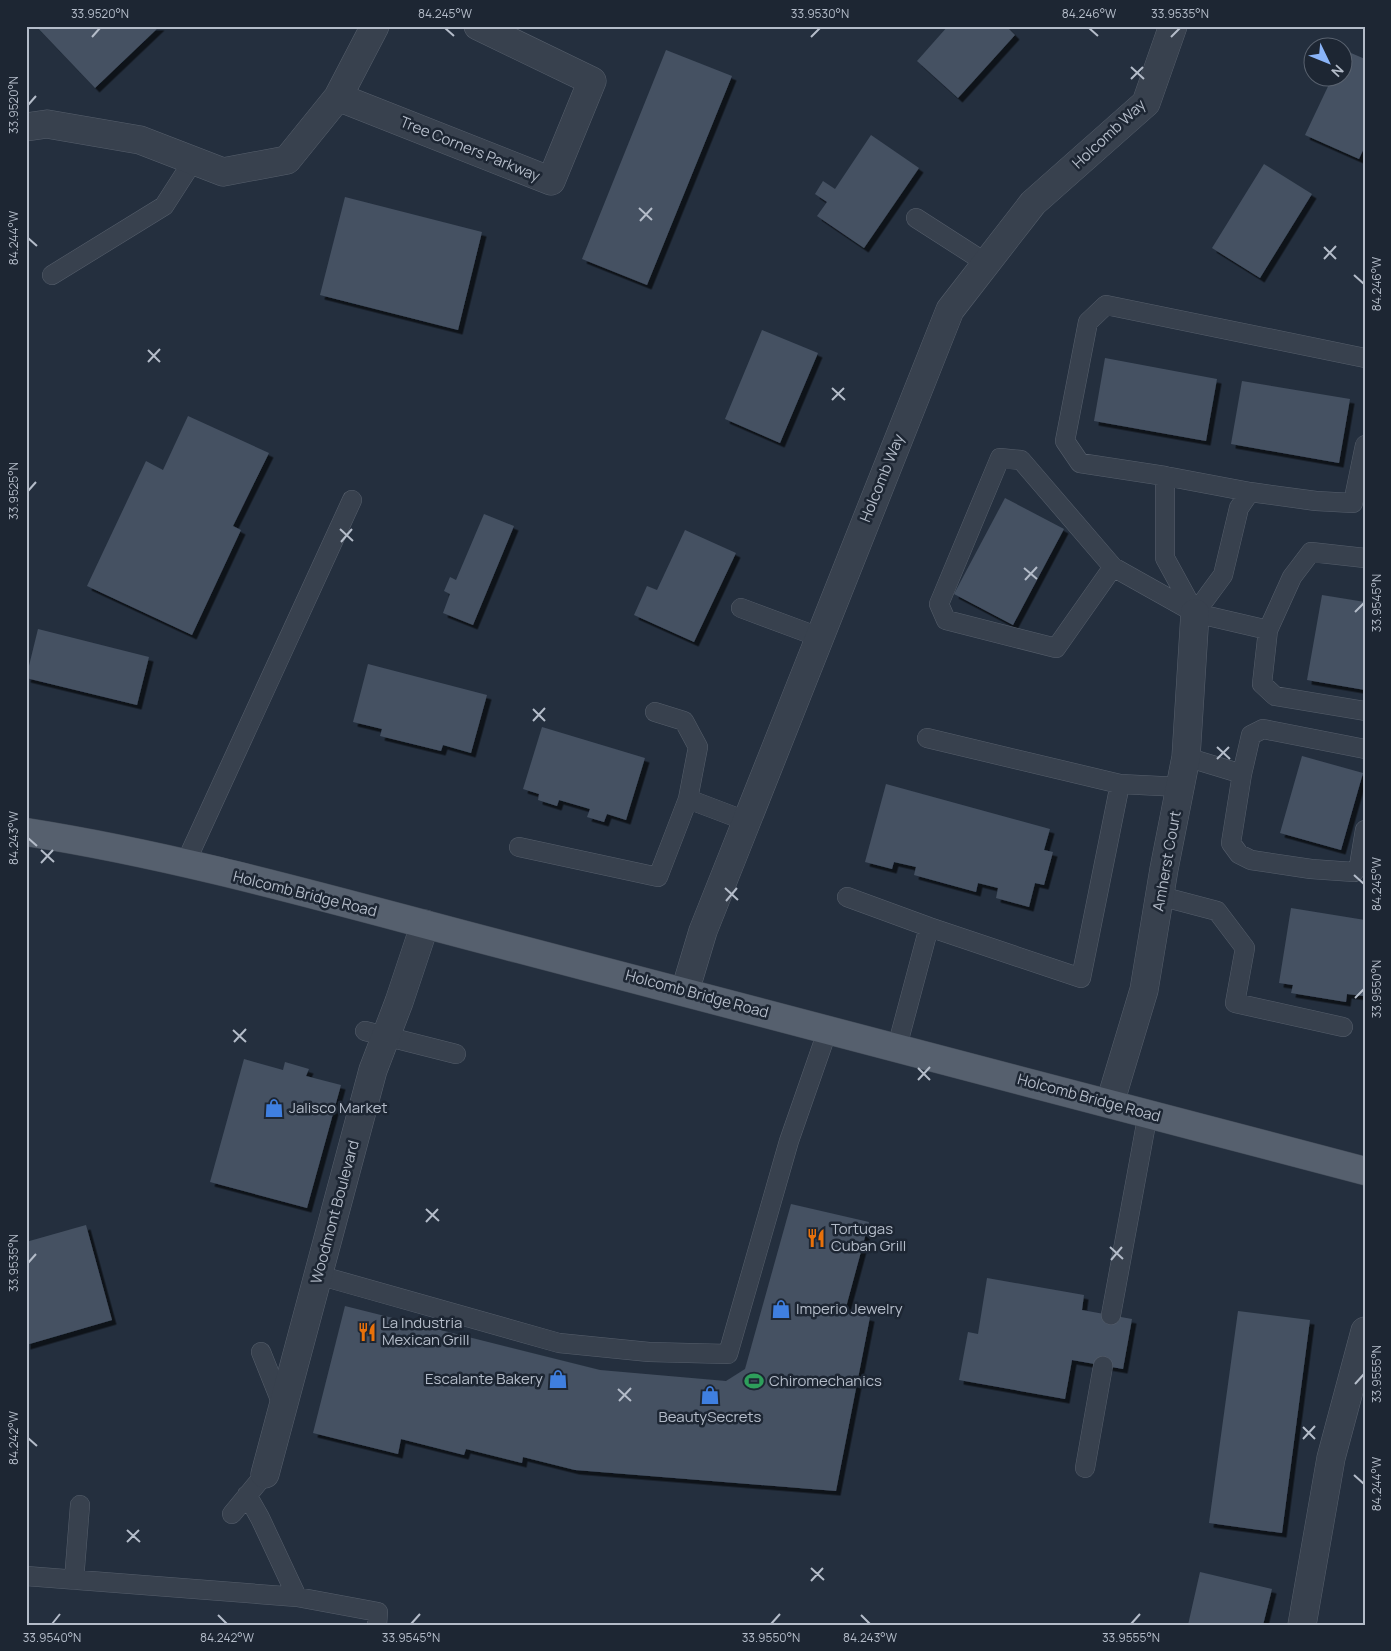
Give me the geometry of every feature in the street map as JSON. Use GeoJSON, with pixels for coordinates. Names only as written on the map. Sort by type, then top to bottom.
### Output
{"type":"FeatureCollection","features":[{"type":"Feature","properties":{"kind":"main road","name":"Holcomb Bridge Road"},"geometry":{"type":"LineString","coordinates":[[26,832],[95,843],[252,879],[685,991],[1365,1171]]}},
{"type":"Feature","properties":{"kind":"street"},"geometry":{"type":"LineString","coordinates":[[26,127],[47,124],[140,140],[223,172],[287,160],[338,97],[374,26]]}},
{"type":"Feature","properties":{"kind":"street","name":"Tree Corners Parkway"},"geometry":{"type":"LineString","coordinates":[[338,97],[551,181],[592,81],[478,26]]}},
{"type":"Feature","properties":{"kind":"street","name":"Holcomb Way"},"geometry":{"type":"LineString","coordinates":[[685,991],[703,931],[950,310],[1033,203],[1146,103],[1173,26]]}},
{"type":"Feature","properties":{"kind":"street","name":"Amherst Court"},"geometry":{"type":"LineString","coordinates":[[1110,1103],[1144,990],[1186,757],[1195,613]]}},
{"type":"Feature","properties":{"kind":"street","name":"Woodmont Boulevard"},"geometry":{"type":"LineString","coordinates":[[265,1474],[373,1070],[375,1034],[425,924]]}},
{"type":"Feature","properties":{"kind":"street"},"geometry":{"type":"LineString","coordinates":[[1302,1625],[1331,1458],[1365,1331]]}},
{"type":"Feature","properties":{"kind":"lane"},"geometry":{"type":"LineString","coordinates":[[52,275],[164,206],[193,161]]}},
{"type":"Feature","properties":{"kind":"lane"},"geometry":{"type":"LineString","coordinates":[[916,218],[986,263]]}},
{"type":"Feature","properties":{"kind":"lane"},"geometry":{"type":"LineString","coordinates":[[1365,358],[1106,305],[1088,322],[1065,441],[1080,463],[1250,492],[1316,501],[1353,503],[1365,445]]}},
{"type":"Feature","properties":{"kind":"lane"},"geometry":{"type":"LineString","coordinates":[[1113,566],[1056,648],[946,620],[939,604],[1000,458],[1021,460],[1113,566],[1195,613],[1268,630]]}},
{"type":"Feature","properties":{"kind":"lane"},"geometry":{"type":"LineString","coordinates":[[1165,476],[1165,558],[1195,613]]}},
{"type":"Feature","properties":{"kind":"lane"},"geometry":{"type":"LineString","coordinates":[[1195,613],[1223,575],[1240,508],[1250,492]]}},
{"type":"Feature","properties":{"kind":"lane"},"geometry":{"type":"LineString","coordinates":[[185,864],[352,500]]}},
{"type":"Feature","properties":{"kind":"lane"},"geometry":{"type":"LineString","coordinates":[[1365,558],[1311,552],[1292,577],[1268,630],[1262,684],[1275,696],[1365,711]]}},
{"type":"Feature","properties":{"kind":"lane"},"geometry":{"type":"LineString","coordinates":[[741,608],[819,637]]}},
{"type":"Feature","properties":{"kind":"lane"},"geometry":{"type":"LineString","coordinates":[[519,847],[658,877],[688,799],[698,747],[684,720],[655,712]]}},
{"type":"Feature","properties":{"kind":"lane"},"geometry":{"type":"LineString","coordinates":[[1365,749],[1263,729],[1250,735],[1230,843],[1239,854],[1251,860],[1311,869],[1354,872],[1360,866],[1365,830]]}},
{"type":"Feature","properties":{"kind":"lane"},"geometry":{"type":"LineString","coordinates":[[927,738],[1120,784],[1180,787]]}},
{"type":"Feature","properties":{"kind":"lane"},"geometry":{"type":"LineString","coordinates":[[1186,757],[1242,774]]}},
{"type":"Feature","properties":{"kind":"lane"},"geometry":{"type":"LineString","coordinates":[[847,897],[929,927],[1081,978],[1120,784]]}},
{"type":"Feature","properties":{"kind":"lane"},"geometry":{"type":"LineString","coordinates":[[688,799],[746,821]]}},
{"type":"Feature","properties":{"kind":"lane"},"geometry":{"type":"LineString","coordinates":[[1160,896],[1217,911],[1245,948],[1235,1003],[1343,1027]]}},
{"type":"Feature","properties":{"kind":"lane"},"geometry":{"type":"LineString","coordinates":[[897,1047],[929,927]]}},
{"type":"Feature","properties":{"kind":"lane"},"geometry":{"type":"LineString","coordinates":[[318,1275],[559,1343],[649,1352],[728,1354],[790,1141],[828,1029]]}},
{"type":"Feature","properties":{"kind":"lane"},"geometry":{"type":"LineString","coordinates":[[375,1034],[456,1054]]}},
{"type":"Feature","properties":{"kind":"lane"},"geometry":{"type":"LineString","coordinates":[[1111,1316],[1148,1113]]}},
{"type":"Feature","properties":{"kind":"lane"},"geometry":{"type":"LineString","coordinates":[[261,1352],[283,1407]]}},
{"type":"Feature","properties":{"kind":"lane"},"geometry":{"type":"LineString","coordinates":[[1085,1468],[1102,1366]]}},
{"type":"Feature","properties":{"kind":"lane"},"geometry":{"type":"LineString","coordinates":[[232,1514],[265,1474]]}},
{"type":"Feature","properties":{"kind":"lane"},"geometry":{"type":"LineString","coordinates":[[247,1496],[260,1518],[297,1597]]}},
{"type":"Feature","properties":{"kind":"lane"},"geometry":{"type":"LineString","coordinates":[[74,1580],[80,1505]]}},
{"type":"Feature","properties":{"kind":"lane"},"geometry":{"type":"LineString","coordinates":[[26,1576],[297,1597],[378,1612],[378,1625]]}},
{"type":"Feature","properties":{"kind":"building"},"geometry":{"type":"Polygon","coordinates":[[[36,26],[160,26],[95,88],[36,26]]]}},
{"type":"Feature","properties":{"kind":"building"},"geometry":{"type":"Polygon","coordinates":[[[948,26],[1006,26],[1015,35],[958,98],[917,61],[948,26]]]}},
{"type":"Feature","properties":{"kind":"building"},"geometry":{"type":"Polygon","coordinates":[[[666,50],[732,76],[647,285],[582,259],[666,50]]]}},
{"type":"Feature","properties":{"kind":"building"},"geometry":{"type":"Polygon","coordinates":[[[1354,54],[1365,59],[1365,146],[1359,159],[1305,135],[1327,88],[1354,88],[1354,54]]]}},
{"type":"Feature","properties":{"kind":"building"},"geometry":{"type":"Polygon","coordinates":[[[871,135],[919,168],[864,248],[817,216],[827,202],[815,194],[823,181],[835,189],[871,135]]]}},
{"type":"Feature","properties":{"kind":"building"},"geometry":{"type":"Polygon","coordinates":[[[1264,164],[1312,194],[1260,278],[1212,248],[1264,164]]]}},
{"type":"Feature","properties":{"kind":"building"},"geometry":{"type":"Polygon","coordinates":[[[345,197],[482,232],[458,330],[320,295],[345,197]]]}},
{"type":"Feature","properties":{"kind":"building"},"geometry":{"type":"Polygon","coordinates":[[[762,330],[818,353],[780,443],[725,419],[762,330]]]}},
{"type":"Feature","properties":{"kind":"building"},"geometry":{"type":"Polygon","coordinates":[[[1105,358],[1217,379],[1206,441],[1094,421],[1105,358]]]}},
{"type":"Feature","properties":{"kind":"building"},"geometry":{"type":"Polygon","coordinates":[[[1242,381],[1350,399],[1339,463],[1231,444],[1242,381]]]}},
{"type":"Feature","properties":{"kind":"building"},"geometry":{"type":"Polygon","coordinates":[[[188,416],[269,453],[233,526],[241,530],[192,635],[87,586],[146,461],[163,470],[188,416]]]}},
{"type":"Feature","properties":{"kind":"building"},"geometry":{"type":"Polygon","coordinates":[[[1005,498],[1064,529],[1013,625],[954,594],[1005,498]]]}},
{"type":"Feature","properties":{"kind":"building"},"geometry":{"type":"Polygon","coordinates":[[[484,514],[514,526],[473,625],[443,613],[450,594],[444,591],[450,577],[456,580],[484,514]]]}},
{"type":"Feature","properties":{"kind":"building"},"geometry":{"type":"Polygon","coordinates":[[[685,530],[736,553],[694,642],[634,615],[647,586],[657,590],[685,530]]]}},
{"type":"Feature","properties":{"kind":"building"},"geometry":{"type":"Polygon","coordinates":[[[1322,595],[1365,602],[1365,690],[1307,680],[1322,595]]]}},
{"type":"Feature","properties":{"kind":"building"},"geometry":{"type":"Polygon","coordinates":[[[38,629],[149,657],[137,705],[26,678],[38,629]]]}},
{"type":"Feature","properties":{"kind":"building"},"geometry":{"type":"Polygon","coordinates":[[[368,664],[487,695],[471,753],[443,745],[441,751],[380,736],[382,729],[353,722],[368,664]]]}},
{"type":"Feature","properties":{"kind":"building"},"geometry":{"type":"Polygon","coordinates":[[[542,727],[645,758],[626,820],[607,814],[604,822],[587,817],[590,809],[559,800],[557,806],[538,800],[539,794],[523,789],[542,727]]]}},
{"type":"Feature","properties":{"kind":"building"},"geometry":{"type":"Polygon","coordinates":[[[1302,756],[1363,773],[1341,850],[1280,833],[1302,756]]]}},
{"type":"Feature","properties":{"kind":"building"},"geometry":{"type":"Polygon","coordinates":[[[886,784],[1050,829],[1044,850],[1053,852],[1044,885],[1035,883],[1029,907],[996,898],[998,888],[978,883],[976,892],[914,875],[916,867],[894,862],[892,869],[865,862],[886,784]]]}},
{"type":"Feature","properties":{"kind":"building"},"geometry":{"type":"Polygon","coordinates":[[[1291,908],[1365,920],[1365,984],[1363,996],[1347,994],[1346,1002],[1291,993],[1293,985],[1279,983],[1291,908]]]}},
{"type":"Feature","properties":{"kind":"building"},"geometry":{"type":"Polygon","coordinates":[[[244,1059],[283,1070],[285,1062],[309,1069],[306,1076],[341,1085],[307,1208],[210,1182],[244,1059]]]}},
{"type":"Feature","properties":{"kind":"building"},"geometry":{"type":"Polygon","coordinates":[[[791,1204],[869,1222],[845,1311],[870,1317],[836,1491],[575,1470],[523,1457],[522,1463],[466,1449],[464,1455],[401,1439],[398,1454],[313,1433],[345,1306],[600,1370],[726,1381],[745,1369],[791,1204]]]}},
{"type":"Feature","properties":{"kind":"building"},"geometry":{"type":"Polygon","coordinates":[[[86,1225],[112,1320],[26,1345],[26,1242],[86,1225]]]}},
{"type":"Feature","properties":{"kind":"building"},"geometry":{"type":"Polygon","coordinates":[[[987,1278],[1084,1295],[1082,1310],[1132,1319],[1123,1369],[1072,1360],[1065,1399],[959,1380],[968,1332],[978,1334],[987,1278]]]}},
{"type":"Feature","properties":{"kind":"building"},"geometry":{"type":"Polygon","coordinates":[[[1238,1311],[1310,1320],[1282,1533],[1209,1523],[1238,1311]]]}},
{"type":"Feature","properties":{"kind":"building"},"geometry":{"type":"Polygon","coordinates":[[[1200,1572],[1272,1589],[1263,1625],[1188,1625],[1200,1572]]]}},
{"type":"Feature","properties":{"kind":"place","name":"Jalisco Market"},"geometry":{"type":"Point","coordinates":[274,1108]}},
{"type":"Feature","properties":{"kind":"place","name":"Tortugas Cuban Grill"},"geometry":{"type":"Point","coordinates":[816,1238]}},
{"type":"Feature","properties":{"kind":"place","name":"Imperio Jewelry"},"geometry":{"type":"Point","coordinates":[781,1309]}},
{"type":"Feature","properties":{"kind":"place","name":"La Industria Mexican Grill"},"geometry":{"type":"Point","coordinates":[367,1332]}},
{"type":"Feature","properties":{"kind":"place","name":"Escalante Bakery"},"geometry":{"type":"Point","coordinates":[558,1379]}},
{"type":"Feature","properties":{"kind":"place","name":"Chiromechanics"},"geometry":{"type":"Point","coordinates":[754,1381]}},
{"type":"Feature","properties":{"kind":"place","name":"BeautySecrets"},"geometry":{"type":"Point","coordinates":[710,1395]}}]}
